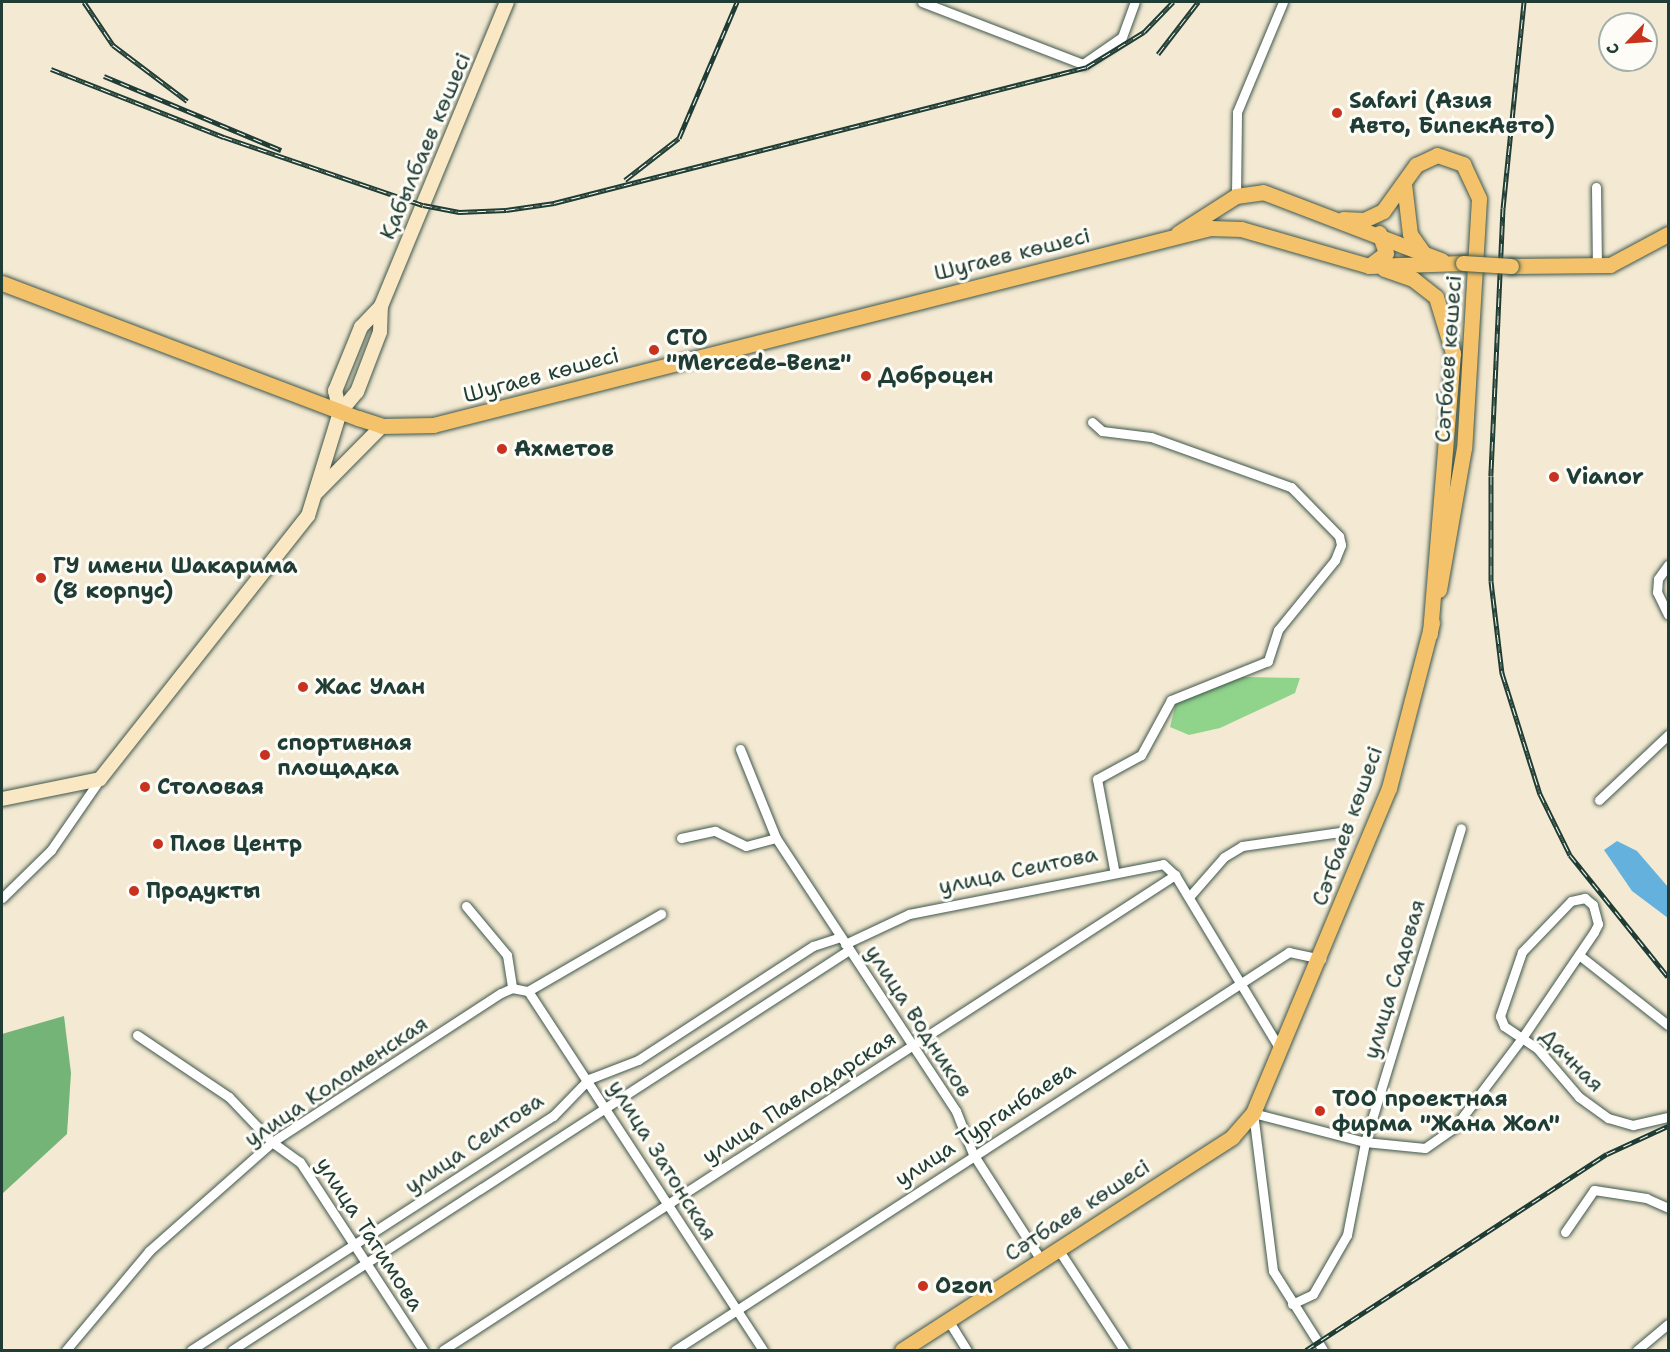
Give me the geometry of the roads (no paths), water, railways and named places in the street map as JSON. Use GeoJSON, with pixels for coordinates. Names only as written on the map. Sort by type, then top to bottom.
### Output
{"type":"FeatureCollection","features":[{"type":"Feature","properties":{"kind":"main road","name":"Қабылбаев көшесі"},"geometry":{"type":"LineString","coordinates":[[100,779],[308,516],[340,412],[361,382],[380,332],[381,306],[507,2]]}},
{"type":"Feature","properties":{"kind":"main road","name":"Сәтбаев көшесі"},"geometry":{"type":"LineString","coordinates":[[902,1350],[1232,1137],[1253,1113],[1321,959],[1389,788],[1430,634],[1464,448],[1479,199],[1472,175],[1448,155],[1426,157],[1383,211],[1365,220],[1343,219]]}},
{"type":"Feature","properties":{"kind":"main road","name":"Сәтбаев көшесі"},"geometry":{"type":"LineString","coordinates":[[1404,184],[1410,234],[1424,254]]}},
{"type":"Feature","properties":{"kind":"main road","name":"Шугаев көшесі"},"geometry":{"type":"LineString","coordinates":[[1173,236],[1236,196],[1263,192],[1379,232],[1424,254],[1447,262]]}},
{"type":"Feature","properties":{"kind":"main road"},"geometry":{"type":"LineString","coordinates":[[1236,196],[1231,211],[1241,229]]}},
{"type":"Feature","properties":{"kind":"main road","name":"Шугаев көшесі"},"geometry":{"type":"LineString","coordinates":[[2,283],[382,426],[458,420],[1173,236],[1241,229],[1369,266],[1447,262],[1511,266],[1597,267],[1667,230]]}},
{"type":"Feature","properties":{"kind":"main road"},"geometry":{"type":"LineString","coordinates":[[1369,266],[1386,253],[1379,232]]}},
{"type":"Feature","properties":{"kind":"main road"},"geometry":{"type":"LineString","coordinates":[[1369,266],[1413,279],[1436,297],[1453,353],[1430,634]]}},
{"type":"Feature","properties":{"kind":"main road","name":"Қабылбаев көшесі"},"geometry":{"type":"LineString","coordinates":[[340,412],[335,392],[361,327],[381,306]]}},
{"type":"Feature","properties":{"kind":"main road"},"geometry":{"type":"LineString","coordinates":[[314,496],[382,426]]}},
{"type":"Feature","properties":{"kind":"main road"},"geometry":{"type":"LineString","coordinates":[[2,799],[100,779]]}},
{"type":"Feature","properties":{"kind":"street"},"geometry":{"type":"LineString","coordinates":[[922,2],[1072,63],[1095,58],[1122,38],[1135,2]]}},
{"type":"Feature","properties":{"kind":"street"},"geometry":{"type":"LineString","coordinates":[[1236,196],[1237,112],[1283,2]]}},
{"type":"Feature","properties":{"kind":"street"},"geometry":{"type":"LineString","coordinates":[[1596,188],[1597,267]]}},
{"type":"Feature","properties":{"kind":"street"},"geometry":{"type":"LineString","coordinates":[[1092,422],[1102,431],[1151,437],[1291,486],[1338,536],[1341,545],[1335,560],[1278,630],[1268,661],[1171,699],[1141,755],[1097,778],[1114,869]]}},
{"type":"Feature","properties":{"kind":"street"},"geometry":{"type":"LineString","coordinates":[[1668,565],[1658,579],[1657,592],[1668,615]]}},
{"type":"Feature","properties":{"kind":"street"},"geometry":{"type":"LineString","coordinates":[[1599,800],[1668,735]]}},
{"type":"Feature","properties":{"kind":"street","name":"улица Водников"},"geometry":{"type":"LineString","coordinates":[[740,749],[776,838],[956,1111],[974,1154],[1041,1260]]}},
{"type":"Feature","properties":{"kind":"street"},"geometry":{"type":"LineString","coordinates":[[2,898],[51,850],[100,779]]}},
{"type":"Feature","properties":{"kind":"street","name":"улица Садовая"},"geometry":{"type":"LineString","coordinates":[[1292,1304],[1313,1294],[1347,1235],[1365,1142],[1461,828]]}},
{"type":"Feature","properties":{"kind":"street"},"geometry":{"type":"LineString","coordinates":[[681,838],[715,831],[746,846],[776,838]]}},
{"type":"Feature","properties":{"kind":"street"},"geometry":{"type":"LineString","coordinates":[[1189,897],[1224,857],[1242,846],[1347,831]]}},
{"type":"Feature","properties":{"kind":"street","name":"улица Сеитова"},"geometry":{"type":"LineString","coordinates":[[232,1350],[606,1108],[845,944],[909,914],[1114,869],[1163,864],[1176,875]]}},
{"type":"Feature","properties":{"kind":"street"},"geometry":{"type":"LineString","coordinates":[[1176,875],[1281,1050]]}},
{"type":"Feature","properties":{"kind":"street","name":"улица Павлодарская"},"geometry":{"type":"LineString","coordinates":[[443,1350],[1176,875]]}},
{"type":"Feature","properties":{"kind":"street","name":"Дачная"},"geometry":{"type":"LineString","coordinates":[[1579,955],[1598,924],[1598,913],[1585,898],[1559,911],[1519,958],[1500,1016],[1504,1026],[1522,1038],[1579,1097],[1608,1118],[1633,1125],[1668,1117]]}},
{"type":"Feature","properties":{"kind":"street"},"geometry":{"type":"LineString","coordinates":[[466,906],[507,955],[512,988],[528,991],[661,914]]}},
{"type":"Feature","properties":{"kind":"street","name":"улица Сеитова"},"geometry":{"type":"LineString","coordinates":[[191,1350],[553,1116],[589,1079],[638,1060],[813,946],[845,944]]}},
{"type":"Feature","properties":{"kind":"street","name":"улица Турганбаева"},"geometry":{"type":"LineString","coordinates":[[675,1350],[974,1154],[1289,952],[1321,959]]}},
{"type":"Feature","properties":{"kind":"street"},"geometry":{"type":"LineString","coordinates":[[1323,1350],[1273,1271],[1253,1113],[1365,1142],[1425,1148],[1455,1127],[1522,1038],[1579,955],[1668,1025]]}},
{"type":"Feature","properties":{"kind":"street","name":"улица Коломенская"},"geometry":{"type":"LineString","coordinates":[[66,1350],[149,1251],[272,1142],[512,988]]}},
{"type":"Feature","properties":{"kind":"street","name":"улица Затонская"},"geometry":{"type":"LineString","coordinates":[[528,991],[589,1079],[667,1205],[763,1350]]}},
{"type":"Feature","properties":{"kind":"street","name":"улица Татимова"},"geometry":{"type":"LineString","coordinates":[[137,1035],[234,1101],[272,1142],[300,1162],[423,1350]]}},
{"type":"Feature","properties":{"kind":"street"},"geometry":{"type":"LineString","coordinates":[[1565,1232],[1594,1190],[1646,1198],[1668,1208]]}},
{"type":"Feature","properties":{"kind":"street"},"geometry":{"type":"LineString","coordinates":[[1058,1249],[1124,1350]]}},
{"type":"Feature","properties":{"kind":"street"},"geometry":{"type":"LineString","coordinates":[[948,1320],[968,1350]]}},
{"type":"Feature","properties":{"kind":"street"},"geometry":{"type":"LineString","coordinates":[[1637,1350],[1668,1324]]}},
{"type":"Feature","properties":{"kind":"street"},"geometry":{"type":"LineString","coordinates":[[74,1342],[81,1350]]}},
{"type":"Feature","properties":{"kind":"water"},"geometry":{"type":"Polygon","coordinates":[[[1617,841],[1637,851],[1668,887],[1668,918],[1632,891],[1604,850],[1617,841]]]}},
{"type":"Feature","properties":{"kind":"railway"},"geometry":{"type":"LineString","coordinates":[[84,2],[113,45],[187,101]]}},
{"type":"Feature","properties":{"kind":"railway"},"geometry":{"type":"LineString","coordinates":[[625,180],[679,138],[737,2]]}},
{"type":"Feature","properties":{"kind":"railway"},"geometry":{"type":"LineString","coordinates":[[51,69],[224,137],[423,205],[459,212],[506,210],[554,203],[1087,67],[1144,32],[1173,2]]}},
{"type":"Feature","properties":{"kind":"railway"},"geometry":{"type":"LineString","coordinates":[[1158,54],[1198,2]]}},
{"type":"Feature","properties":{"kind":"railway"},"geometry":{"type":"LineString","coordinates":[[1524,2],[1503,208],[1491,476],[1491,581],[1502,673],[1540,794],[1570,855],[1668,977]]}},
{"type":"Feature","properties":{"kind":"railway"},"geometry":{"type":"LineString","coordinates":[[104,76],[281,150]]}},
{"type":"Feature","properties":{"kind":"railway"},"geometry":{"type":"LineString","coordinates":[[1306,1350],[1607,1154],[1668,1126]]}},
{"type":"Feature","properties":{"kind":"place","name":"Safari (Азия Авто, БипекАвто)"},"geometry":{"type":"Point","coordinates":[1337,113]}},
{"type":"Feature","properties":{"kind":"place","name":"СТО \"Mercede-Benz\""},"geometry":{"type":"Point","coordinates":[654,350]}},
{"type":"Feature","properties":{"kind":"place","name":"Доброцен"},"geometry":{"type":"Point","coordinates":[866,376]}},
{"type":"Feature","properties":{"kind":"place","name":"Ахметов"},"geometry":{"type":"Point","coordinates":[502,449]}},
{"type":"Feature","properties":{"kind":"place","name":"Vianor"},"geometry":{"type":"Point","coordinates":[1554,477]}},
{"type":"Feature","properties":{"kind":"place","name":"ГУ имени Шакарима (8 корпус)"},"geometry":{"type":"Point","coordinates":[41,578]}},
{"type":"Feature","properties":{"kind":"place","name":"Жас Улан"},"geometry":{"type":"Point","coordinates":[303,687]}},
{"type":"Feature","properties":{"kind":"place","name":"спортивная площадка"},"geometry":{"type":"Point","coordinates":[265,755]}},
{"type":"Feature","properties":{"kind":"place","name":"Столовая"},"geometry":{"type":"Point","coordinates":[145,787]}},
{"type":"Feature","properties":{"kind":"place","name":"Плов Центр"},"geometry":{"type":"Point","coordinates":[158,844]}},
{"type":"Feature","properties":{"kind":"place","name":"Продукты"},"geometry":{"type":"Point","coordinates":[134,891]}},
{"type":"Feature","properties":{"kind":"place","name":"ТОО проектная фирма \"Жана Жол\""},"geometry":{"type":"Point","coordinates":[1320,1111]}},
{"type":"Feature","properties":{"kind":"place","name":"Ozon"},"geometry":{"type":"Point","coordinates":[923,1286]}}]}
